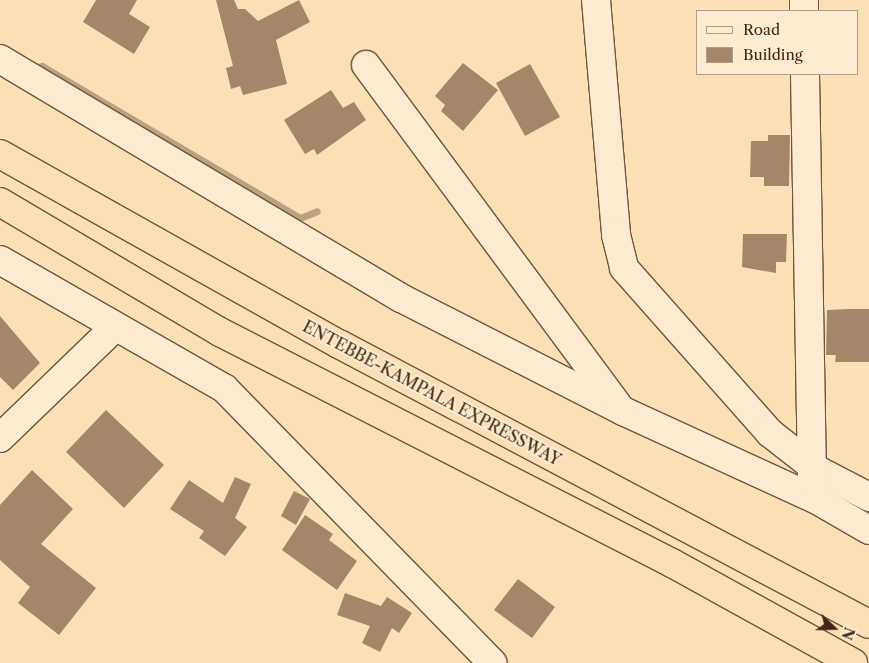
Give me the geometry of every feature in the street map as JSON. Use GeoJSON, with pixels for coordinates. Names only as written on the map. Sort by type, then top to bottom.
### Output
{"type":"FeatureCollection","features":[{"type":"Feature","properties":{"kind":"highway","name":"ENTEBBE-KAMPALA EXPRESSWAY"},"geometry":{"type":"LineString","coordinates":[[0,154],[339,344],[869,624]]}},
{"type":"Feature","properties":{"kind":"highway"},"geometry":{"type":"LineString","coordinates":[[0,202],[220,332],[672,563],[853,663]]}},
{"type":"Feature","properties":{"kind":"street"},"geometry":{"type":"LineString","coordinates":[[596,0],[616,235],[624,268],[770,433],[810,464],[869,497]]}},
{"type":"Feature","properties":{"kind":"street"},"geometry":{"type":"LineString","coordinates":[[0,59],[401,298],[623,411],[817,500],[869,530]]}},
{"type":"Feature","properties":{"kind":"street"},"geometry":{"type":"LineString","coordinates":[[366,65],[623,411]]}},
{"type":"Feature","properties":{"kind":"street"},"geometry":{"type":"LineString","coordinates":[[805,75],[810,464],[817,500]]}},
{"type":"Feature","properties":{"kind":"street"},"geometry":{"type":"LineString","coordinates":[[0,260],[114,327],[191,367],[245,406],[492,663]]}},
{"type":"Feature","properties":{"kind":"street"},"geometry":{"type":"LineString","coordinates":[[0,438],[114,327]]}},
{"type":"Feature","properties":{"kind":"building"},"geometry":{"type":"Polygon","coordinates":[[[96,0],[137,0],[129,14],[150,27],[134,54],[83,22],[96,0]]]}},
{"type":"Feature","properties":{"kind":"building"},"geometry":{"type":"Polygon","coordinates":[[[216,0],[234,0],[238,9],[245,9],[258,21],[299,0],[310,22],[276,40],[287,84],[243,95],[240,86],[231,89],[226,68],[233,66],[216,0]]]}},
{"type":"Feature","properties":{"kind":"building"},"geometry":{"type":"Polygon","coordinates":[[[463,63],[498,90],[463,131],[441,111],[445,105],[435,96],[463,63]]]}},
{"type":"Feature","properties":{"kind":"building"},"geometry":{"type":"Polygon","coordinates":[[[530,64],[560,117],[525,136],[496,83],[530,64]]]}},
{"type":"Feature","properties":{"kind":"building"},"geometry":{"type":"Polygon","coordinates":[[[331,90],[343,108],[354,102],[366,120],[317,155],[314,149],[305,154],[284,120],[331,90]]]}},
{"type":"Feature","properties":{"kind":"building"},"geometry":{"type":"Polygon","coordinates":[[[768,135],[790,135],[789,186],[764,186],[764,177],[750,177],[751,141],[768,141],[768,135]]]}},
{"type":"Feature","properties":{"kind":"building"},"geometry":{"type":"Polygon","coordinates":[[[743,234],[787,234],[786,262],[776,262],[776,273],[742,267],[743,234]]]}},
{"type":"Feature","properties":{"kind":"building"},"geometry":{"type":"Polygon","coordinates":[[[869,309],[869,362],[835,362],[836,355],[826,355],[827,310],[869,309]]]}},
{"type":"Feature","properties":{"kind":"building"},"geometry":{"type":"Polygon","coordinates":[[[0,316],[40,363],[13,390],[0,377],[0,316]]]}},
{"type":"Feature","properties":{"kind":"building"},"geometry":{"type":"Polygon","coordinates":[[[106,410],[164,465],[124,508],[66,452],[106,410]]]}},
{"type":"Feature","properties":{"kind":"building"},"geometry":{"type":"Polygon","coordinates":[[[32,470],[73,509],[41,544],[96,588],[59,635],[18,603],[30,587],[0,560],[0,505],[32,470]]]}},
{"type":"Feature","properties":{"kind":"building"},"geometry":{"type":"Polygon","coordinates":[[[235,477],[251,484],[235,518],[247,527],[225,556],[199,538],[204,531],[170,509],[189,480],[223,503],[235,477]]]}},
{"type":"Feature","properties":{"kind":"building"},"geometry":{"type":"Polygon","coordinates":[[[294,491],[310,499],[296,525],[281,516],[294,491]]]}},
{"type":"Feature","properties":{"kind":"building"},"geometry":{"type":"Polygon","coordinates":[[[305,515],[333,534],[329,540],[357,561],[337,590],[282,550],[305,515]]]}},
{"type":"Feature","properties":{"kind":"building"},"geometry":{"type":"Polygon","coordinates":[[[518,579],[555,607],[532,638],[494,610],[518,579]]]}},
{"type":"Feature","properties":{"kind":"building"},"geometry":{"type":"Polygon","coordinates":[[[345,593],[381,606],[387,597],[412,613],[399,633],[392,628],[380,652],[362,643],[370,626],[337,615],[345,593]]]}},
{"type":"Feature","properties":{"kind":"waterway"},"geometry":{"type":"LineString","coordinates":[[31,68],[42,66],[300,218],[317,211]]}}]}
